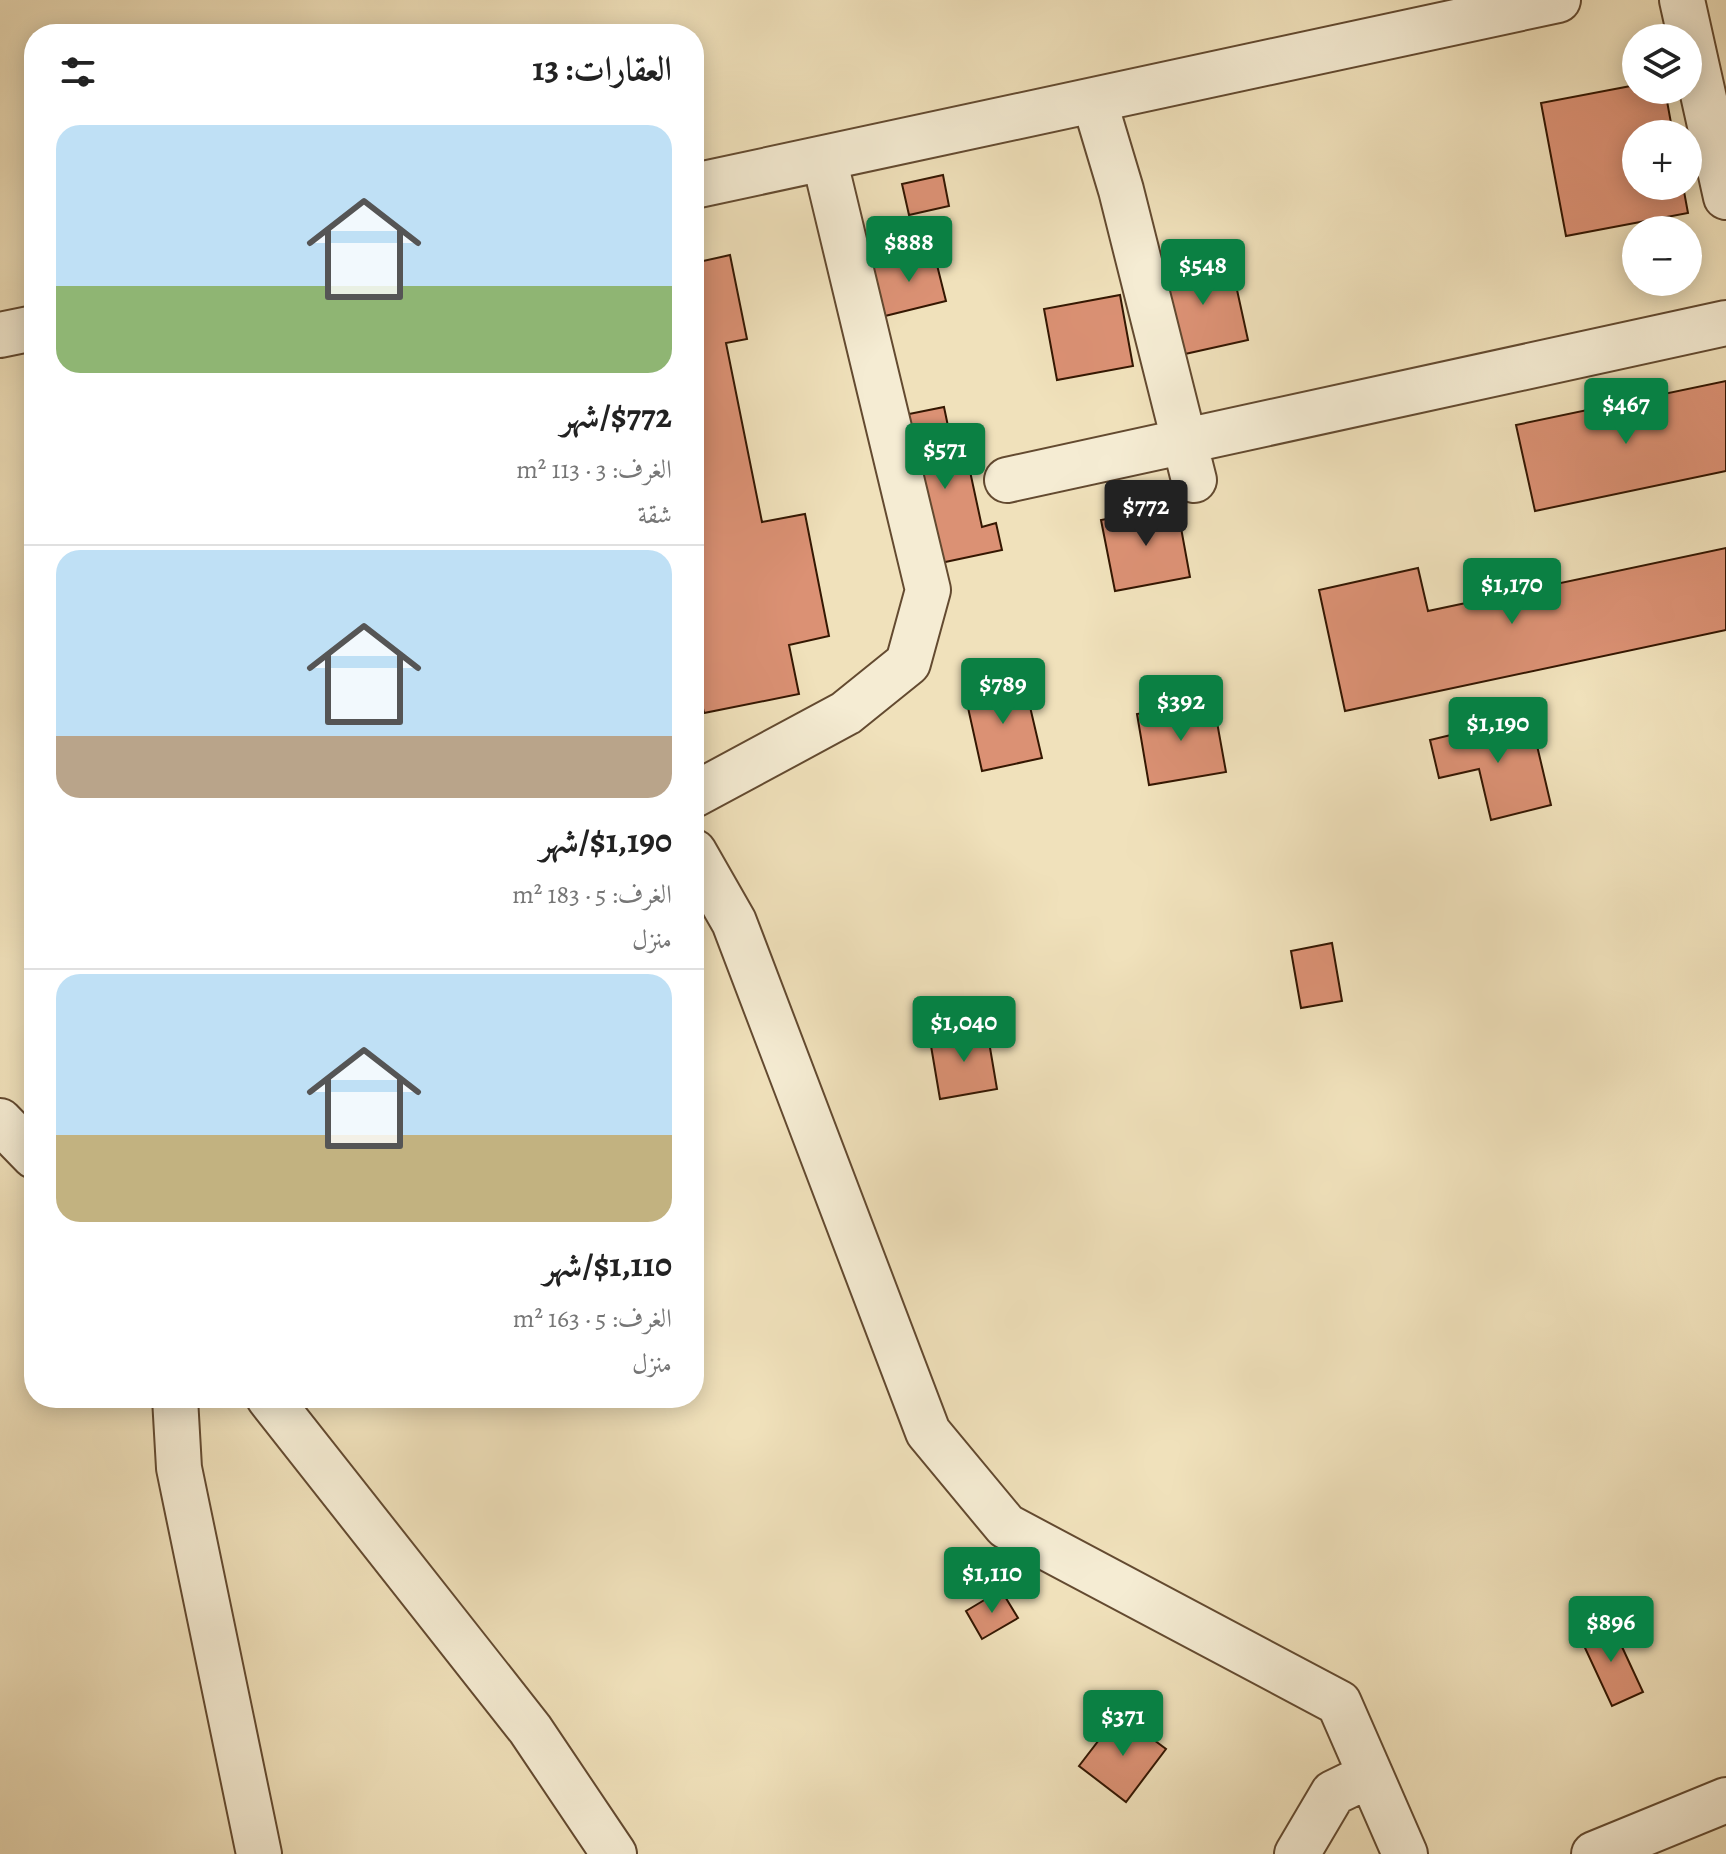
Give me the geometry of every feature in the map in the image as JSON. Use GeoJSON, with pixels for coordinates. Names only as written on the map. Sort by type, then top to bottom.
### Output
{"type":"FeatureCollection","features":[{"type":"Feature","properties":{"kind":"lane"},"geometry":{"type":"LineString","coordinates":[[704,184],[1558,0]]}},
{"type":"Feature","properties":{"kind":"lane"},"geometry":{"type":"LineString","coordinates":[[1682,0],[1726,197]]}},
{"type":"Feature","properties":{"kind":"lane"},"geometry":{"type":"LineString","coordinates":[[1094,100],[1121,190],[1189,460]]}},
{"type":"Feature","properties":{"kind":"lane"},"geometry":{"type":"LineString","coordinates":[[704,790],[846,713],[908,663],[928,590],[824,158]]}},
{"type":"Feature","properties":{"kind":"lane"},"geometry":{"type":"LineString","coordinates":[[1007,480],[1189,460],[1726,323]]}},
{"type":"Feature","properties":{"kind":"lane"},"geometry":{"type":"LineString","coordinates":[[0,335],[24,330]]}},
{"type":"Feature","properties":{"kind":"lane"},"geometry":{"type":"LineString","coordinates":[[704,870],[734,922],[928,1432],[1006,1526],[1339,1703],[1405,1854]]}},
{"type":"Feature","properties":{"kind":"lane"},"geometry":{"type":"LineString","coordinates":[[0,1121],[24,1146]]}},
{"type":"Feature","properties":{"kind":"lane"},"geometry":{"type":"LineString","coordinates":[[176,1408],[179,1468],[259,1854]]}},
{"type":"Feature","properties":{"kind":"lane"},"geometry":{"type":"LineString","coordinates":[[277,1408],[530,1729],[614,1854]]}},
{"type":"Feature","properties":{"kind":"lane"},"geometry":{"type":"LineString","coordinates":[[1297,1854],[1333,1793],[1370,1775]]}},
{"type":"Feature","properties":{"kind":"lane"},"geometry":{"type":"LineString","coordinates":[[1594,1854],[1726,1800]]}},
{"type":"Feature","properties":{"kind":"building"},"geometry":{"type":"Polygon","coordinates":[[[1622,88],[1622,104],[1668,104],[1670,120],[1622,120],[1622,200],[1686,200],[1688,213],[1622,216],[1622,225],[1566,236],[1541,103],[1622,88]]]}},
{"type":"Feature","properties":{"kind":"building"},"geometry":{"type":"Polygon","coordinates":[[[943,175],[949,206],[909,215],[902,184],[943,175]]]}},
{"type":"Feature","properties":{"kind":"building"},"geometry":{"type":"Polygon","coordinates":[[[934,253],[946,301],[885,316],[873,267],[934,253]]]}},
{"type":"Feature","properties":{"kind":"building"},"geometry":{"type":"Polygon","coordinates":[[[730,255],[747,339],[726,343],[762,522],[805,514],[829,636],[789,645],[799,694],[704,713],[704,261],[730,255]]]}},
{"type":"Feature","properties":{"kind":"building"},"geometry":{"type":"Polygon","coordinates":[[[1230,258],[1248,340],[1176,356],[1158,273],[1230,258]]]}},
{"type":"Feature","properties":{"kind":"building"},"geometry":{"type":"Polygon","coordinates":[[[1120,295],[1133,366],[1057,380],[1044,309],[1120,295]]]}},
{"type":"Feature","properties":{"kind":"building"},"geometry":{"type":"Polygon","coordinates":[[[1726,381],[1726,471],[1535,511],[1516,425],[1726,381]]]}},
{"type":"Feature","properties":{"kind":"building"},"geometry":{"type":"Polygon","coordinates":[[[944,407],[953,450],[965,448],[982,527],[996,523],[1002,550],[931,565],[899,416],[944,407]]]}},
{"type":"Feature","properties":{"kind":"building"},"geometry":{"type":"Polygon","coordinates":[[[1177,506],[1190,577],[1115,591],[1101,520],[1177,506]]]}},
{"type":"Feature","properties":{"kind":"building"},"geometry":{"type":"Polygon","coordinates":[[[1726,548],[1726,630],[1345,711],[1319,590],[1418,568],[1428,611],[1726,548]]]}},
{"type":"Feature","properties":{"kind":"building"},"geometry":{"type":"Polygon","coordinates":[[[1024,681],[1042,758],[982,771],[965,694],[1024,681]]]}},
{"type":"Feature","properties":{"kind":"building"},"geometry":{"type":"Polygon","coordinates":[[[1213,700],[1226,772],[1149,785],[1137,714],[1213,700]]]}},
{"type":"Feature","properties":{"kind":"building"},"geometry":{"type":"Polygon","coordinates":[[[1530,716],[1551,805],[1491,820],[1479,769],[1439,778],[1430,740],[1530,716]]]}},
{"type":"Feature","properties":{"kind":"building"},"geometry":{"type":"Polygon","coordinates":[[[1332,943],[1342,1001],[1301,1008],[1291,951],[1332,943]]]}},
{"type":"Feature","properties":{"kind":"building"},"geometry":{"type":"Polygon","coordinates":[[[987,1030],[997,1089],[940,1099],[930,1040],[987,1030]]]}},
{"type":"Feature","properties":{"kind":"building"},"geometry":{"type":"Polygon","coordinates":[[[1001,1590],[1018,1618],[982,1639],[966,1611],[1001,1590]]]}},
{"type":"Feature","properties":{"kind":"building"},"geometry":{"type":"Polygon","coordinates":[[[1610,1621],[1643,1692],[1612,1706],[1579,1635],[1610,1621]]]}},
{"type":"Feature","properties":{"kind":"building"},"geometry":{"type":"Polygon","coordinates":[[[1119,1714],[1166,1749],[1126,1802],[1079,1766],[1119,1714]]]}}]}
